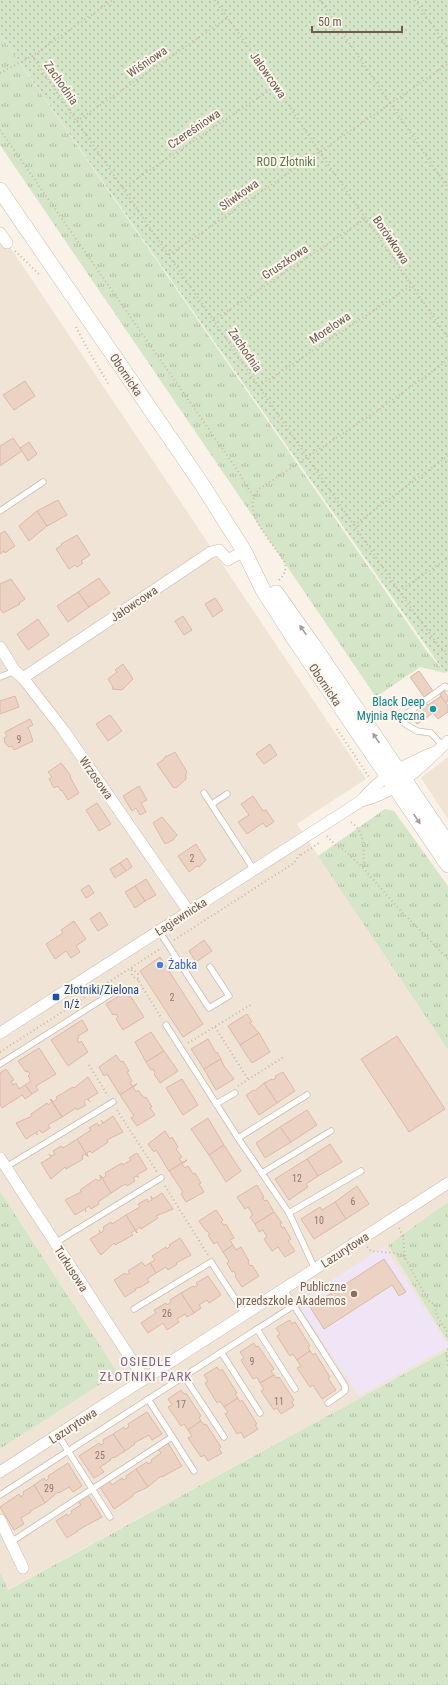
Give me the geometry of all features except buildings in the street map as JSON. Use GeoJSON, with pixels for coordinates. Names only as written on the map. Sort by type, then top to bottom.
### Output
{"type":"FeatureCollection","features":[{"type":"Feature","properties":{"kind":"main road","name":"Obornicka"},"geometry":{"type":"LineString","coordinates":[[0,190],[200,483],[247,556],[313,645],[448,865]]}},
{"type":"Feature","properties":{"kind":"main road","name":"Obornicka"},"geometry":{"type":"LineString","coordinates":[[247,556],[263,590],[293,637],[396,778],[448,844]]}},
{"type":"Feature","properties":{"kind":"street"},"geometry":{"type":"LineString","coordinates":[[0,233],[7,243]]}},
{"type":"Feature","properties":{"kind":"street","name":"Jałowcowa"},"geometry":{"type":"LineString","coordinates":[[19,674],[211,552],[219,550],[228,560],[247,556]]}},
{"type":"Feature","properties":{"kind":"street","name":"Wrzosowa"},"geometry":{"type":"LineString","coordinates":[[0,647],[19,674],[64,731],[189,912]]}},
{"type":"Feature","properties":{"kind":"street","name":"Łagiewnicka"},"geometry":{"type":"LineString","coordinates":[[0,1033],[361,801],[375,798],[396,778],[421,768],[443,746]]}},
{"type":"Feature","properties":{"kind":"street","name":"Turkusowa"},"geometry":{"type":"LineString","coordinates":[[3,1163],[54,1244],[144,1379]]}},
{"type":"Feature","properties":{"kind":"street","name":"Lazurytowa"},"geometry":{"type":"LineString","coordinates":[[0,1472],[448,1184]]}},
{"type":"Feature","properties":{"kind":"street"},"geometry":{"type":"LineString","coordinates":[[0,1520],[23,1568]]}},
{"type":"Feature","properties":{"kind":"lane"},"geometry":{"type":"LineString","coordinates":[[0,511],[43,482]]}},
{"type":"Feature","properties":{"kind":"lane"},"geometry":{"type":"LineString","coordinates":[[0,677],[19,674]]}},
{"type":"Feature","properties":{"kind":"lane"},"geometry":{"type":"LineString","coordinates":[[443,746],[431,733],[417,731],[405,724],[402,717],[445,686],[448,688]]}},
{"type":"Feature","properties":{"kind":"lane"},"geometry":{"type":"LineString","coordinates":[[204,793],[254,870]]}},
{"type":"Feature","properties":{"kind":"lane"},"geometry":{"type":"LineString","coordinates":[[212,804],[227,794]]}},
{"type":"Feature","properties":{"kind":"lane"},"geometry":{"type":"LineString","coordinates":[[159,931],[209,1008],[229,996],[210,967]]}},
{"type":"Feature","properties":{"kind":"lane"},"geometry":{"type":"LineString","coordinates":[[0,1064],[117,990]]}},
{"type":"Feature","properties":{"kind":"lane"},"geometry":{"type":"LineString","coordinates":[[166,1025],[238,1138],[289,1213],[315,1269]]}},
{"type":"Feature","properties":{"kind":"lane"},"geometry":{"type":"LineString","coordinates":[[216,1104],[235,1093]]}},
{"type":"Feature","properties":{"kind":"lane"},"geometry":{"type":"LineString","coordinates":[[238,1138],[308,1095]]}},
{"type":"Feature","properties":{"kind":"lane"},"geometry":{"type":"LineString","coordinates":[[3,1163],[112,1102]]}},
{"type":"Feature","properties":{"kind":"lane"},"geometry":{"type":"LineString","coordinates":[[262,1173],[331,1131]]}},
{"type":"Feature","properties":{"kind":"lane"},"geometry":{"type":"LineString","coordinates":[[289,1213],[360,1171]]}},
{"type":"Feature","properties":{"kind":"lane"},"geometry":{"type":"LineString","coordinates":[[54,1244],[161,1178]]}},
{"type":"Feature","properties":{"kind":"lane"},"geometry":{"type":"LineString","coordinates":[[134,1309],[211,1262],[246,1314]]}},
{"type":"Feature","properties":{"kind":"lane"},"geometry":{"type":"LineString","coordinates":[[284,1290],[345,1386],[345,1391],[328,1403]]}},
{"type":"Feature","properties":{"kind":"lane"},"geometry":{"type":"LineString","coordinates":[[0,1495],[293,1306]]}},
{"type":"Feature","properties":{"kind":"lane"},"geometry":{"type":"LineString","coordinates":[[257,1329],[295,1389]]}},
{"type":"Feature","properties":{"kind":"lane"},"geometry":{"type":"LineString","coordinates":[[221,1352],[260,1413]]}},
{"type":"Feature","properties":{"kind":"lane"},"geometry":{"type":"LineString","coordinates":[[184,1376],[224,1437]]}},
{"type":"Feature","properties":{"kind":"lane"},"geometry":{"type":"LineString","coordinates":[[148,1399],[194,1471]]}},
{"type":"Feature","properties":{"kind":"lane"},"geometry":{"type":"LineString","coordinates":[[58,1435],[110,1517]]}},
{"type":"Feature","properties":{"kind":"lane"},"geometry":{"type":"LineString","coordinates":[[11,1542],[172,1437]]}},
{"type":"Feature","properties":{"kind":"path"},"geometry":{"type":"LineString","coordinates":[[0,73],[32,56],[113,0]]}},
{"type":"Feature","properties":{"kind":"path","name":"Jałowcowa"},"geometry":{"type":"LineString","coordinates":[[215,0],[276,86],[319,151]]}},
{"type":"Feature","properties":{"kind":"path"},"geometry":{"type":"LineString","coordinates":[[320,0],[448,188]]}},
{"type":"Feature","properties":{"kind":"path"},"geometry":{"type":"LineString","coordinates":[[415,0],[448,48]]}},
{"type":"Feature","properties":{"kind":"path","name":"Wiśniowa"},"geometry":{"type":"LineString","coordinates":[[77,121],[228,18]]}},
{"type":"Feature","properties":{"kind":"path","name":"Zachodnia"},"geometry":{"type":"LineString","coordinates":[[32,56],[399,591],[438,645],[447,651]]}},
{"type":"Feature","properties":{"kind":"path","name":"Sliwkowa"},"geometry":{"type":"LineString","coordinates":[[169,255],[448,64]]}},
{"type":"Feature","properties":{"kind":"path","name":"Czereśniowa"},"geometry":{"type":"LineString","coordinates":[[123,188],[276,86]]}},
{"type":"Feature","properties":{"kind":"path"},"geometry":{"type":"LineString","coordinates":[[0,130],[238,471],[254,498]]}},
{"type":"Feature","properties":{"kind":"path","name":"Borówkowa"},"geometry":{"type":"LineString","coordinates":[[319,151],[448,338]]}},
{"type":"Feature","properties":{"kind":"path","name":"Gruszkowa"},"geometry":{"type":"LineString","coordinates":[[214,320],[365,219]]}},
{"type":"Feature","properties":{"kind":"path"},"geometry":{"type":"LineString","coordinates":[[7,243],[44,279]]}},
{"type":"Feature","properties":{"kind":"path","name":"Morelowa"},"geometry":{"type":"LineString","coordinates":[[259,386],[411,286]]}},
{"type":"Feature","properties":{"kind":"path"},"geometry":{"type":"LineString","coordinates":[[74,323],[109,385]]}},
{"type":"Feature","properties":{"kind":"path"},"geometry":{"type":"LineString","coordinates":[[270,587],[280,580],[286,567],[284,561],[256,520],[253,511],[254,498],[259,489],[377,411],[448,360]]}},
{"type":"Feature","properties":{"kind":"path"},"geometry":{"type":"LineString","coordinates":[[354,525],[448,456]]}},
{"type":"Feature","properties":{"kind":"path"},"geometry":{"type":"LineString","coordinates":[[399,591],[448,558]]}},
{"type":"Feature","properties":{"kind":"path"},"geometry":{"type":"LineString","coordinates":[[337,728],[369,778]]}},
{"type":"Feature","properties":{"kind":"path"},"geometry":{"type":"LineString","coordinates":[[345,826],[357,818]]}},
{"type":"Feature","properties":{"kind":"path"},"geometry":{"type":"LineString","coordinates":[[351,822],[359,827],[363,835],[364,869]]}},
{"type":"Feature","properties":{"kind":"path"},"geometry":{"type":"LineString","coordinates":[[319,828],[336,846],[344,850],[364,869],[398,908],[448,959]]}},
{"type":"Feature","properties":{"kind":"path"},"geometry":{"type":"LineString","coordinates":[[328,837],[334,834]]}},
{"type":"Feature","properties":{"kind":"path"},"geometry":{"type":"LineString","coordinates":[[0,1052],[294,863],[300,856],[322,841]]}},
{"type":"Feature","properties":{"kind":"path"},"geometry":{"type":"LineString","coordinates":[[131,968],[138,974],[138,980]]}},
{"type":"Feature","properties":{"kind":"path"},"geometry":{"type":"LineString","coordinates":[[131,968],[132,976],[138,980],[166,1025]]}},
{"type":"Feature","properties":{"kind":"path"},"geometry":{"type":"LineString","coordinates":[[181,1048],[252,1004]]}},
{"type":"Feature","properties":{"kind":"path"},"geometry":{"type":"LineString","coordinates":[[215,1027],[248,1079]]}},
{"type":"Feature","properties":{"kind":"path"},"geometry":{"type":"LineString","coordinates":[[235,1093],[235,1088],[285,1056]]}},
{"type":"Feature","properties":{"kind":"path"},"geometry":{"type":"LineString","coordinates":[[89,1065],[161,1178],[211,1262]]}},
{"type":"Feature","properties":{"kind":"path"},"geometry":{"type":"LineString","coordinates":[[394,1218],[403,1236],[405,1258],[428,1300],[435,1305],[437,1316],[448,1333]]}},
{"type":"Feature","properties":{"kind":"path"},"geometry":{"type":"LineString","coordinates":[[361,1240],[371,1252],[396,1253],[405,1258]]}},
{"type":"Feature","properties":{"kind":"path"},"geometry":{"type":"LineString","coordinates":[[448,1349],[446,1352],[448,1366]]}},
{"type":"Feature","properties":{"kind":"shaded area"},"geometry":{"type":"Polygon","coordinates":[[[0,232],[366,779],[297,824],[448,1050],[448,1202],[388,1245],[448,1342],[448,1350],[7,1590],[0,1572],[0,1449],[118,1373],[0,1191],[0,232]]]}},
{"type":"Feature","properties":{"kind":"shaded area"},"geometry":{"type":"Polygon","coordinates":[[[448,757],[448,819],[421,778],[448,757]]]}},
{"type":"Feature","properties":{"kind":"shaded area"},"geometry":{"type":"Polygon","coordinates":[[[384,1246],[448,1344],[448,1347],[359,1396],[297,1303],[384,1246]]]}},
{"type":"Feature","properties":{"kind":"green space","name":"ROD Złotniki"},"geometry":{"type":"Polygon","coordinates":[[[0,0],[448,0],[448,671],[445,673],[0,34],[0,0]]]}},
{"type":"Feature","properties":{"kind":"green space"},"geometry":{"type":"Polygon","coordinates":[[[0,34],[426,650],[445,673],[420,667],[376,697],[0,145],[0,34]]]}},
{"type":"Feature","properties":{"kind":"green space"},"geometry":{"type":"Polygon","coordinates":[[[385,809],[394,811],[448,886],[448,1050],[318,856],[385,809]]]}},
{"type":"Feature","properties":{"kind":"green space"},"geometry":{"type":"Polygon","coordinates":[[[0,1191],[118,1373],[0,1449],[0,1191]]]}},
{"type":"Feature","properties":{"kind":"green space"},"geometry":{"type":"Polygon","coordinates":[[[448,1202],[448,1342],[388,1245],[448,1202]]]}},
{"type":"Feature","properties":{"kind":"green space"},"geometry":{"type":"Polygon","coordinates":[[[448,1350],[448,1685],[0,1685],[0,1572],[8,1590],[448,1350]]]}},
{"type":"Feature","properties":{"kind":"place","name":"Black Deep Myjnia Ręczna"},"geometry":{"type":"Point","coordinates":[433,709]}},
{"type":"Feature","properties":{"kind":"place","name":"Żabka"},"geometry":{"type":"Point","coordinates":[160,965]}},
{"type":"Feature","properties":{"kind":"place","name":"Złotniki/Zielona n/ż"},"geometry":{"type":"Point","coordinates":[56,997]}},
{"type":"Feature","properties":{"kind":"place","name":"Publiczne przedszkole Akademos"},"geometry":{"type":"Point","coordinates":[354,1294]}},
{"type":"Feature","properties":{"kind":"district","name":"OSIEDLE ZŁOTNIKI PARK"},"geometry":{"type":"Point","coordinates":[146,1368]}}]}
